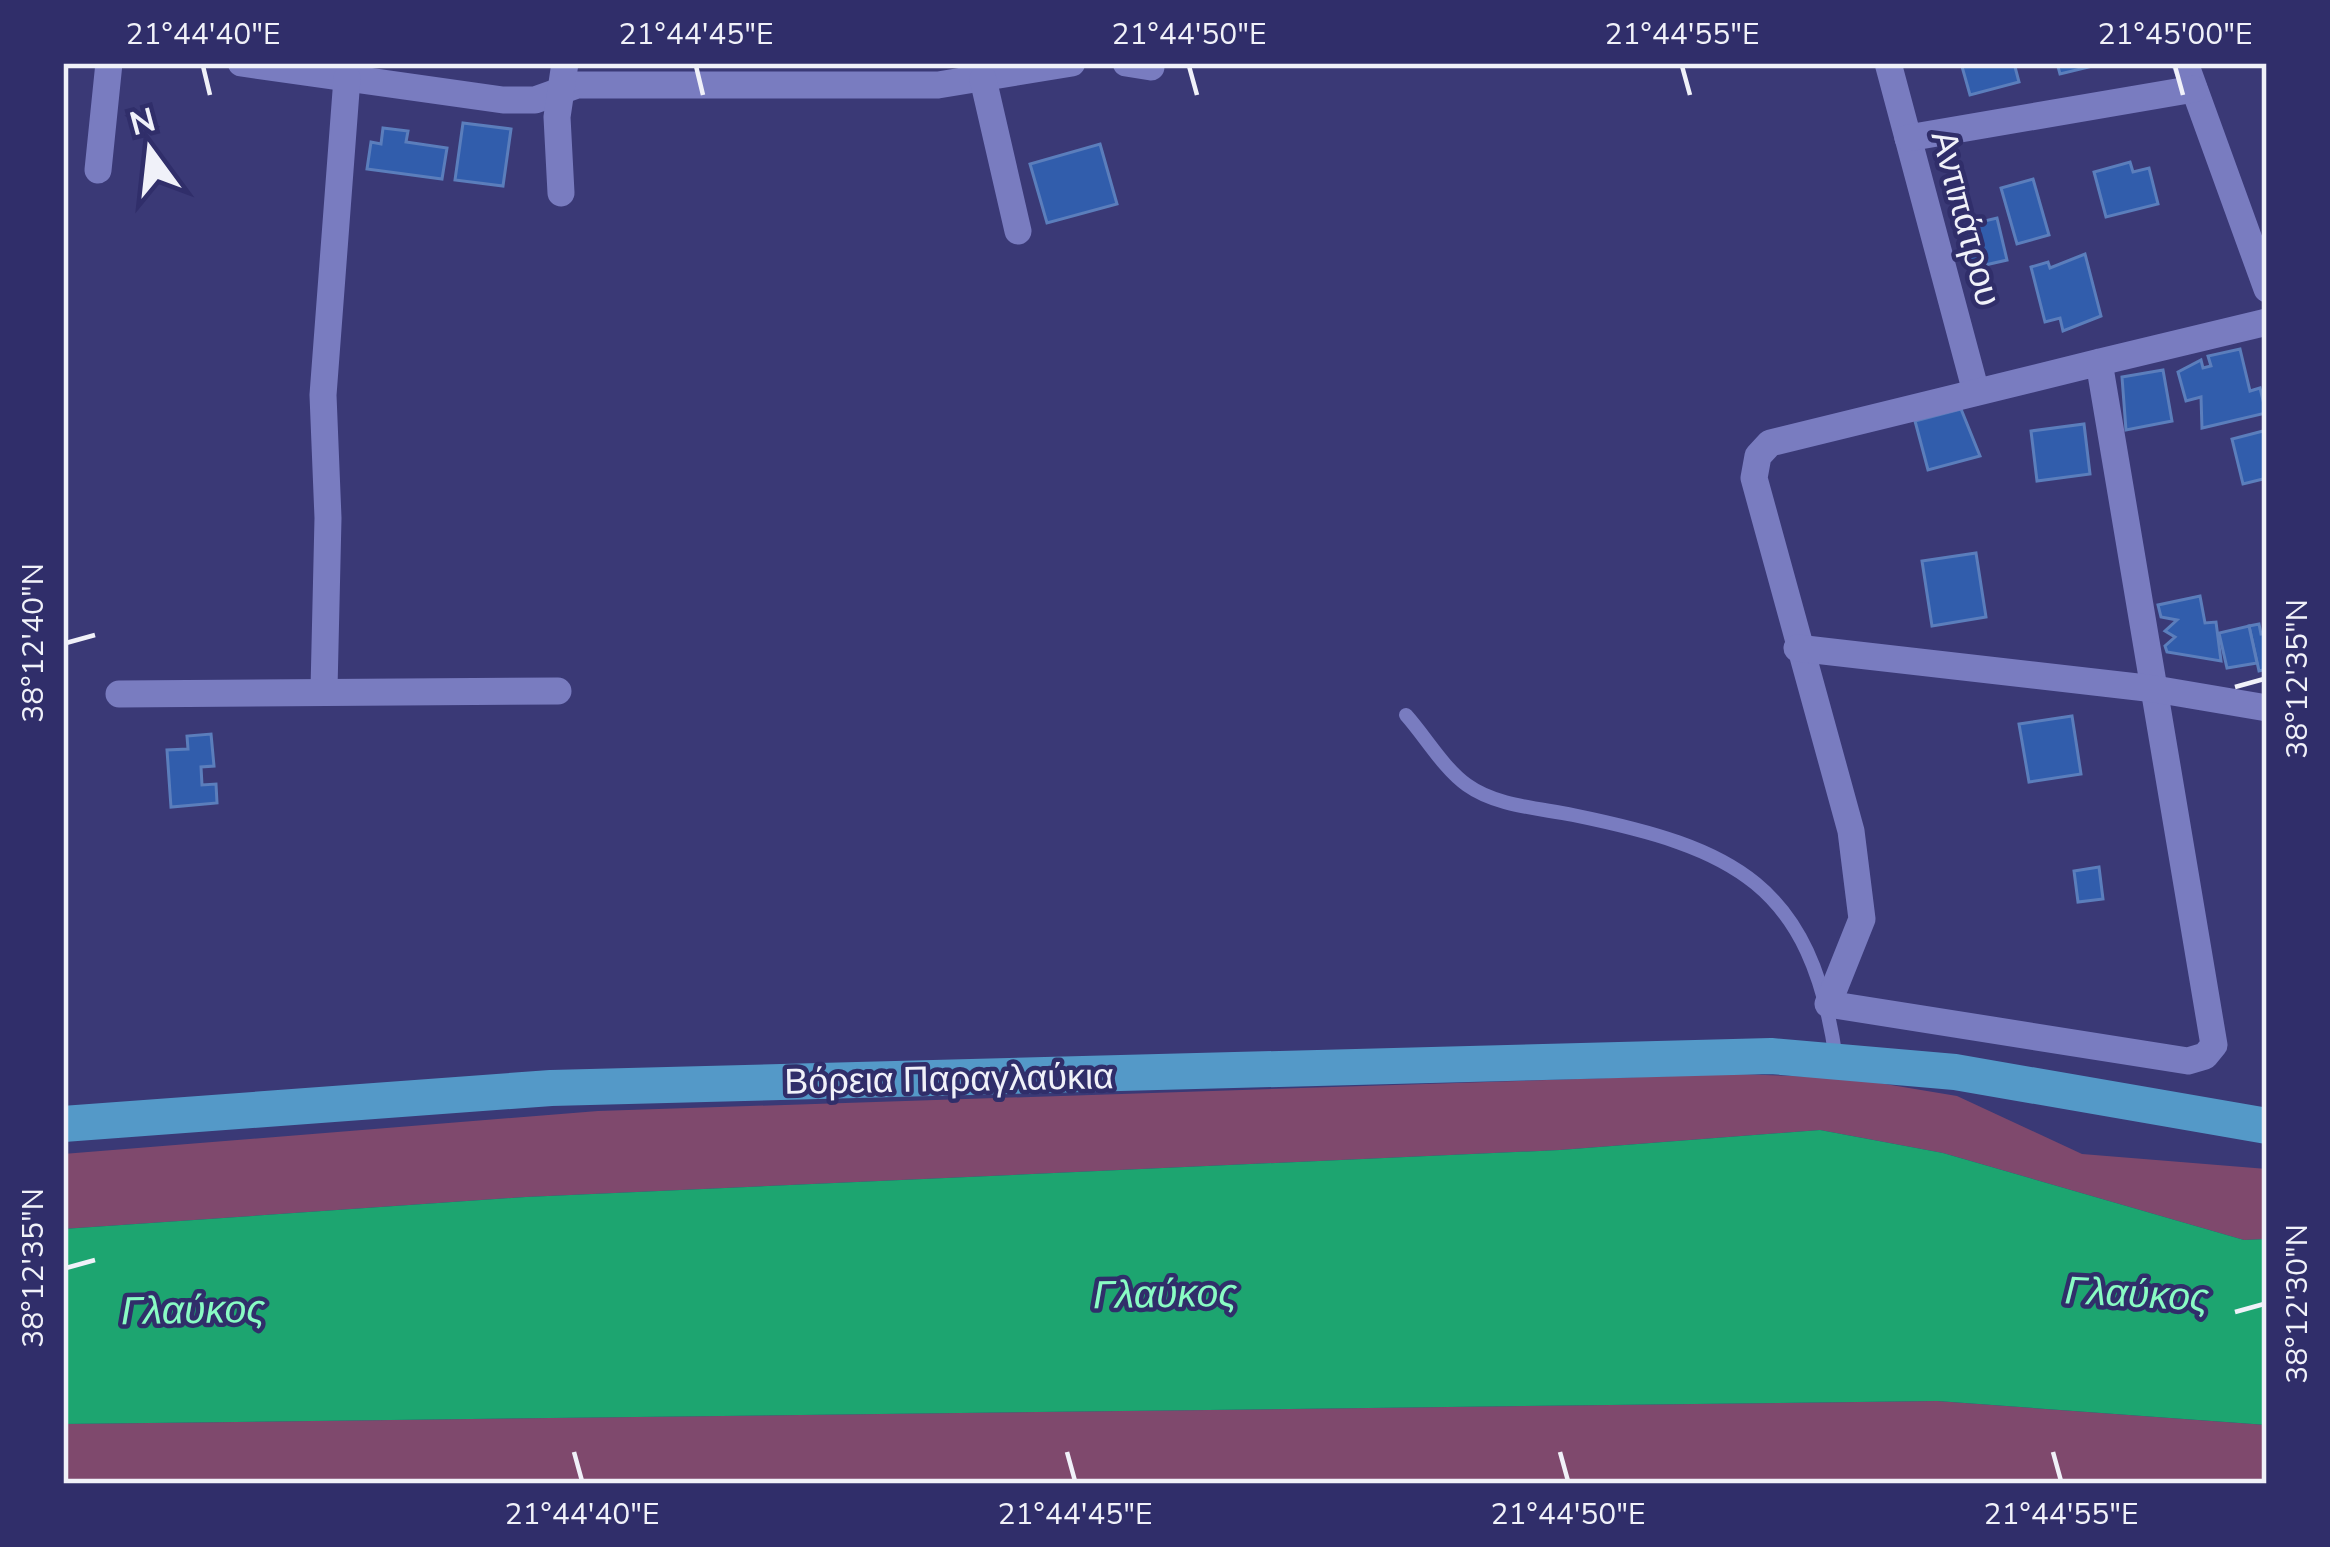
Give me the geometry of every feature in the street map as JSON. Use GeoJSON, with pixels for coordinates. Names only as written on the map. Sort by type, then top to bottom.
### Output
{"type":"FeatureCollection","features":[{"type":"Feature","properties":{"kind":"main road","name":"Βόρεια Παραγλαύκια"},"geometry":{"type":"LineString","coordinates":[[63,1124],[551,1088],[1612,1059],[1836,1059],[2032,1083],[2267,1126]]}},
{"type":"Feature","properties":{"kind":"street"},"geometry":{"type":"LineString","coordinates":[[98,170],[109,63]]}},
{"type":"Feature","properties":{"kind":"street"},"geometry":{"type":"LineString","coordinates":[[241,63],[522,101],[563,76],[938,85],[1072,63]]}},
{"type":"Feature","properties":{"kind":"street","name":"Αντιπάτρου"},"geometry":{"type":"LineString","coordinates":[[1888,63],[1976,392]]}},
{"type":"Feature","properties":{"kind":"street"},"geometry":{"type":"LineString","coordinates":[[561,193],[556,117],[563,76]]}},
{"type":"Feature","properties":{"kind":"street"},"geometry":{"type":"LineString","coordinates":[[1908,138],[2190,76],[2267,289]]}},
{"type":"Feature","properties":{"kind":"street"},"geometry":{"type":"LineString","coordinates":[[324,689],[328,518],[323,394],[347,78]]}},
{"type":"Feature","properties":{"kind":"street"},"geometry":{"type":"LineString","coordinates":[[983,79],[1018,231]]}},
{"type":"Feature","properties":{"kind":"street"},"geometry":{"type":"LineString","coordinates":[[2099,362],[2214,1045],[2205,1056],[2188,1061],[1828,1004],[1862,919],[1851,831],[1754,478],[1757,456],[1770,443],[2099,362],[2267,322]]}},
{"type":"Feature","properties":{"kind":"street"},"geometry":{"type":"LineString","coordinates":[[1797,648],[2155,689],[2267,708]]}},
{"type":"Feature","properties":{"kind":"street"},"geometry":{"type":"LineString","coordinates":[[119,694],[558,691]]}},
{"type":"Feature","properties":{"kind":"lane"},"geometry":{"type":"LineString","coordinates":[[1406,715],[1465,784],[1502,801],[1669,835],[1726,859],[1787,913],[1828,1004],[1836,1059]]}},
{"type":"Feature","properties":{"kind":"shaded area"},"geometry":{"type":"Polygon","coordinates":[[[1734,1074],[1849,1078],[1957,1096],[2082,1154],[2267,1169],[2267,1239],[2244,1240],[1943,1153],[1820,1130],[1560,1150],[526,1197],[63,1229],[63,1154],[598,1111],[1734,1074]]]}},
{"type":"Feature","properties":{"kind":"shaded area"},"geometry":{"type":"Polygon","coordinates":[[[1937,1401],[2267,1425],[2267,1484],[63,1484],[63,1424],[1937,1401]]]}},
{"type":"Feature","properties":{"kind":"water","name":"Γλαύκος"},"geometry":{"type":"Polygon","coordinates":[[[1820,1130],[1943,1153],[2244,1240],[2267,1239],[2267,1425],[1937,1401],[63,1424],[63,1229],[526,1197],[1560,1150],[1820,1130]]]}},
{"type":"Feature","properties":{"kind":"building"},"geometry":{"type":"Polygon","coordinates":[[[1961,63],[2014,63],[2019,82],[1970,95],[1961,63]]]}},
{"type":"Feature","properties":{"kind":"building"},"geometry":{"type":"Polygon","coordinates":[[[2057,63],[2088,63],[2089,67],[2060,74],[2057,63]]]}},
{"type":"Feature","properties":{"kind":"building"},"geometry":{"type":"Polygon","coordinates":[[[463,123],[511,129],[503,186],[455,180],[463,123]]]}},
{"type":"Feature","properties":{"kind":"building"},"geometry":{"type":"Polygon","coordinates":[[[383,128],[408,131],[406,142],[447,148],[442,179],[367,169],[371,142],[381,144],[383,128]]]}},
{"type":"Feature","properties":{"kind":"building"},"geometry":{"type":"Polygon","coordinates":[[[1100,144],[1117,204],[1047,223],[1030,164],[1100,144]]]}},
{"type":"Feature","properties":{"kind":"building"},"geometry":{"type":"Polygon","coordinates":[[[2130,162],[2133,172],[2149,168],[2158,204],[2106,217],[2094,172],[2130,162]]]}},
{"type":"Feature","properties":{"kind":"building"},"geometry":{"type":"Polygon","coordinates":[[[2033,179],[2049,235],[2017,244],[2001,188],[2033,179]]]}},
{"type":"Feature","properties":{"kind":"building"},"geometry":{"type":"Polygon","coordinates":[[[1997,218],[2007,260],[1972,268],[1955,228],[1997,218]]]}},
{"type":"Feature","properties":{"kind":"building"},"geometry":{"type":"Polygon","coordinates":[[[2085,254],[2101,316],[2063,331],[2060,318],[2045,322],[2031,267],[2048,262],[2050,268],[2085,254]]]}},
{"type":"Feature","properties":{"kind":"building"},"geometry":{"type":"Polygon","coordinates":[[[2240,349],[2250,391],[2260,388],[2266,413],[2202,428],[2201,397],[2186,401],[2178,372],[2201,360],[2203,368],[2211,366],[2208,356],[2240,349]]]}},
{"type":"Feature","properties":{"kind":"building"},"geometry":{"type":"Polygon","coordinates":[[[2163,370],[2172,421],[2126,430],[2122,377],[2163,370]]]}},
{"type":"Feature","properties":{"kind":"building"},"geometry":{"type":"Polygon","coordinates":[[[1961,409],[1980,456],[1928,470],[1915,421],[1961,409]]]}},
{"type":"Feature","properties":{"kind":"building"},"geometry":{"type":"Polygon","coordinates":[[[2084,424],[2090,474],[2037,481],[2031,431],[2084,424]]]}},
{"type":"Feature","properties":{"kind":"building"},"geometry":{"type":"Polygon","coordinates":[[[2267,430],[2267,478],[2243,484],[2232,439],[2267,430]]]}},
{"type":"Feature","properties":{"kind":"building"},"geometry":{"type":"Polygon","coordinates":[[[1976,553],[1986,617],[1932,626],[1922,561],[1976,553]]]}},
{"type":"Feature","properties":{"kind":"building"},"geometry":{"type":"Polygon","coordinates":[[[2200,596],[2205,623],[2216,622],[2221,661],[2167,652],[2165,646],[2175,637],[2165,631],[2177,620],[2161,617],[2158,605],[2200,596]]]}},
{"type":"Feature","properties":{"kind":"building"},"geometry":{"type":"Polygon","coordinates":[[[2259,624],[2261,634],[2267,633],[2267,669],[2259,671],[2249,626],[2259,624]]]}},
{"type":"Feature","properties":{"kind":"building"},"geometry":{"type":"Polygon","coordinates":[[[2249,626],[2257,663],[2227,668],[2219,633],[2249,626]]]}},
{"type":"Feature","properties":{"kind":"building"},"geometry":{"type":"Polygon","coordinates":[[[2072,716],[2081,774],[2029,782],[2019,724],[2072,716]]]}},
{"type":"Feature","properties":{"kind":"building"},"geometry":{"type":"Polygon","coordinates":[[[211,734],[214,766],[201,767],[202,785],[216,784],[217,803],[171,807],[167,750],[188,749],[187,736],[211,734]]]}},
{"type":"Feature","properties":{"kind":"building"},"geometry":{"type":"Polygon","coordinates":[[[2099,867],[2103,899],[2078,902],[2074,871],[2099,867]]]}}]}
